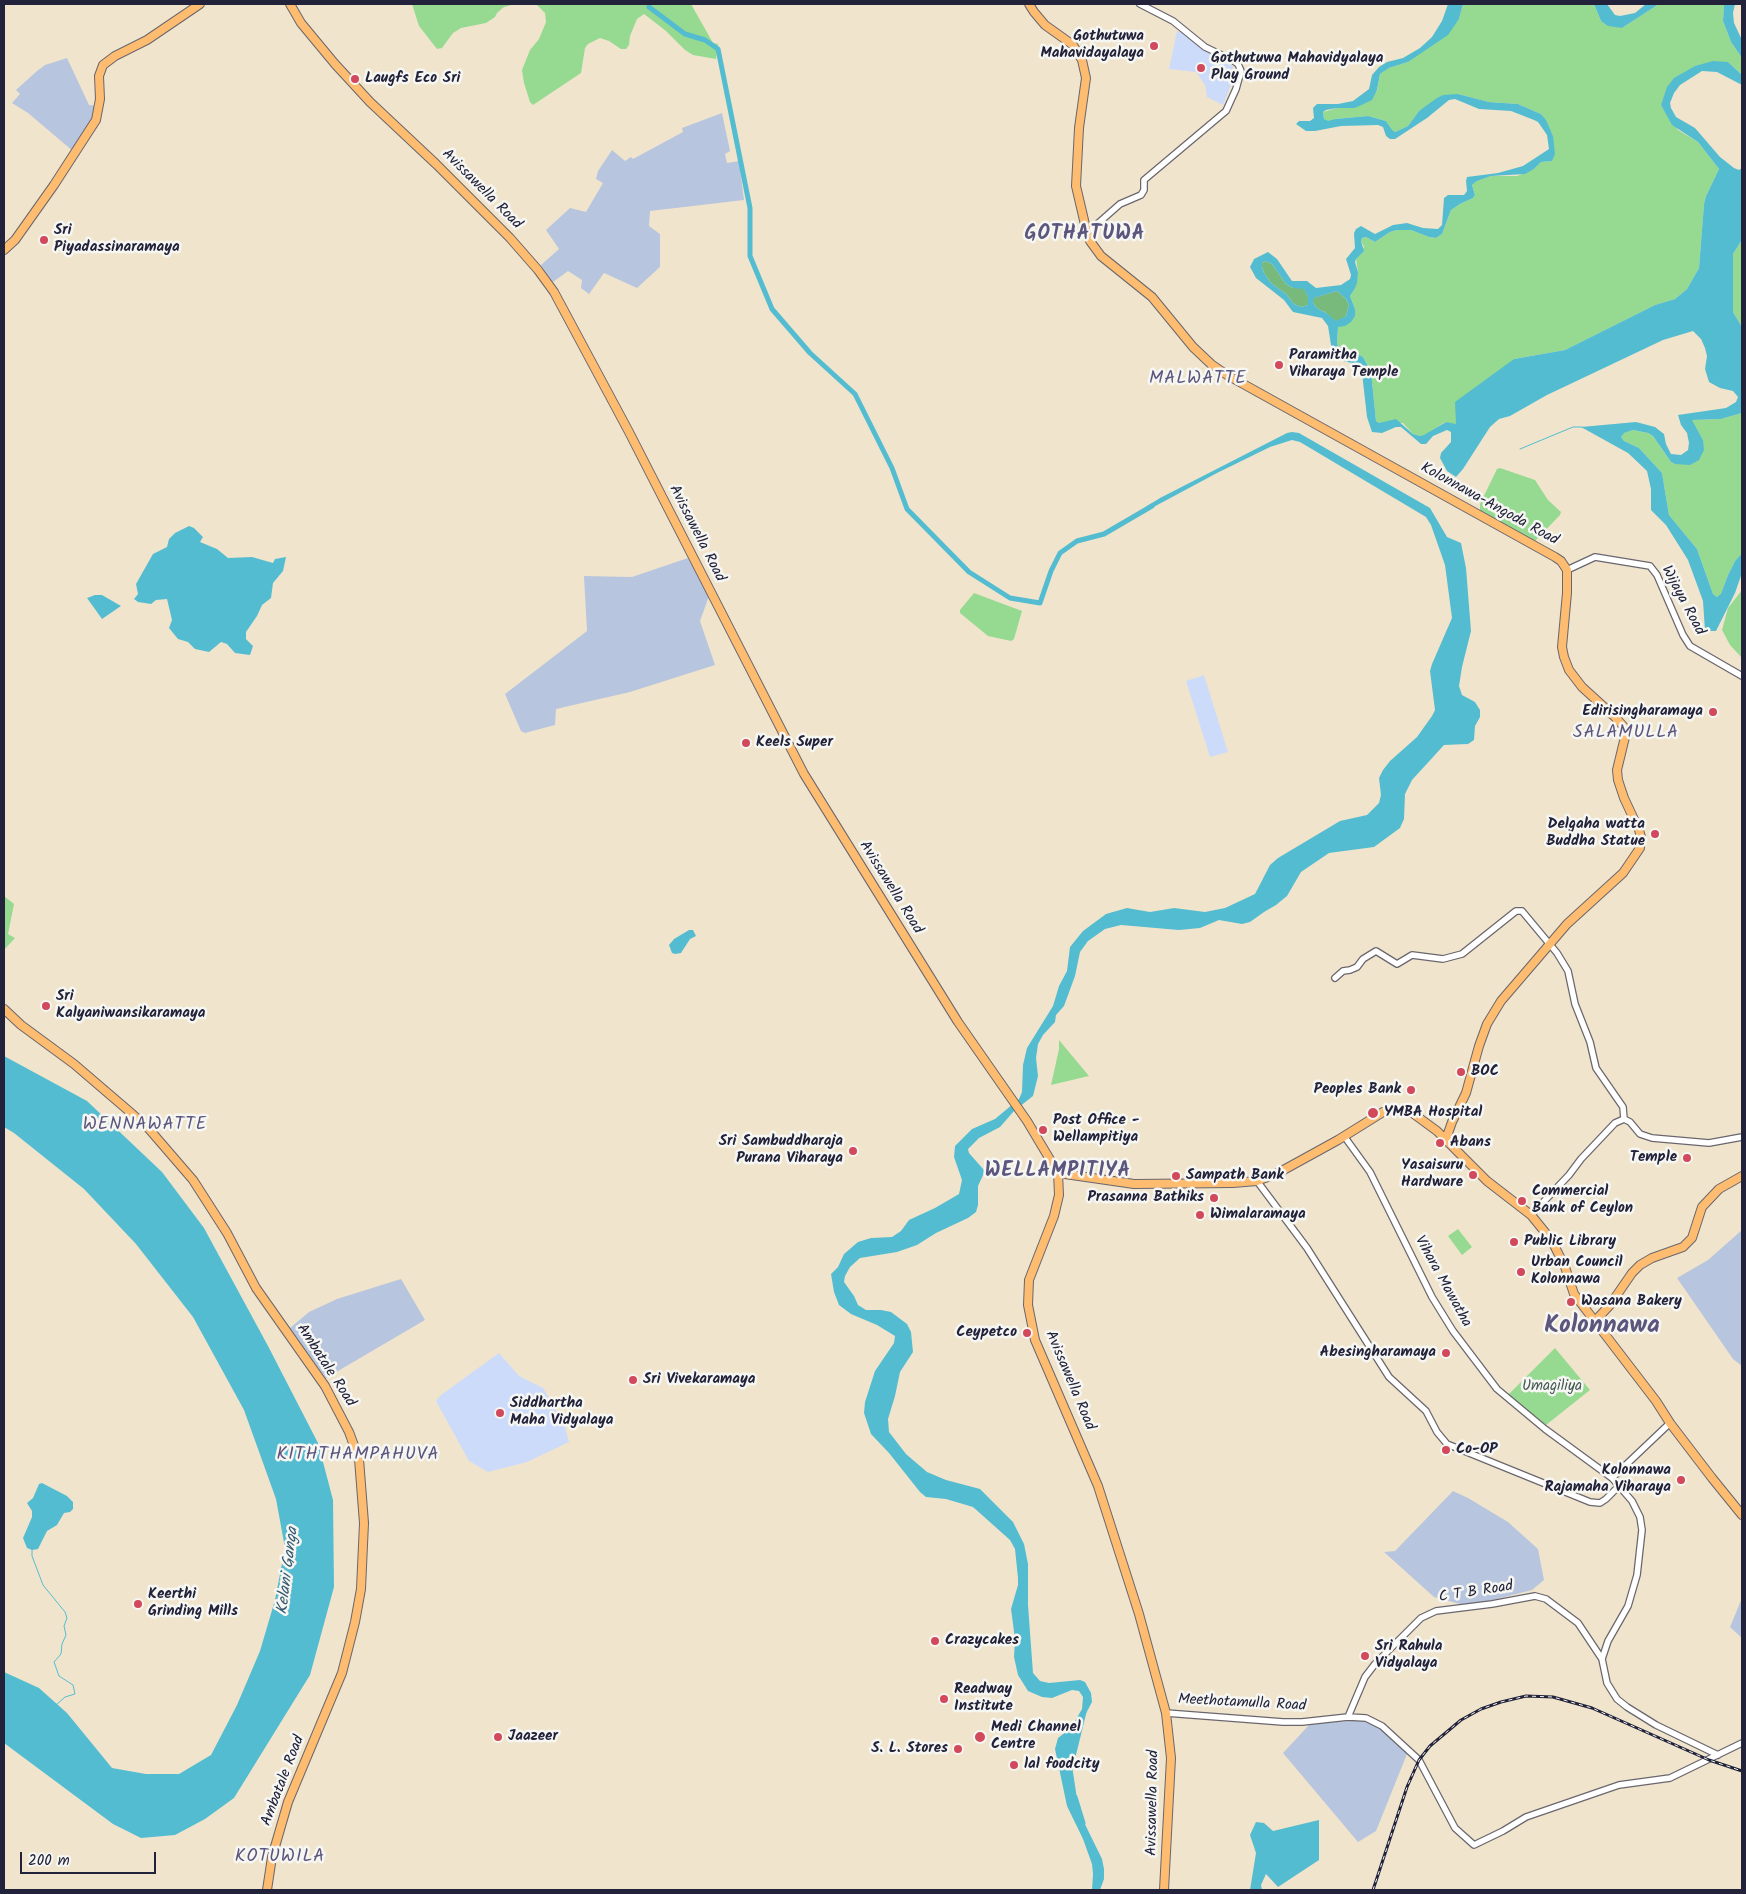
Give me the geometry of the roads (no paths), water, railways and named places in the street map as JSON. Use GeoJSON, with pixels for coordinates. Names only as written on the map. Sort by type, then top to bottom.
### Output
{"type":"FeatureCollection","features":[{"type":"Feature","properties":{"kind":"main road"},"geometry":{"type":"LineString","coordinates":[[4,250],[15,240],[54,185],[96,120],[100,99],[99,76],[103,65],[114,56],[154,36],[200,4]]}},
{"type":"Feature","properties":{"kind":"main road","name":"Avissawella Road"},"geometry":{"type":"LineString","coordinates":[[290,4],[301,23],[334,64],[370,102],[436,164],[510,238],[554,292],[629,432],[804,774],[958,1022],[1027,1121],[1058,1173],[1059,1195],[1054,1216],[1029,1280],[1028,1305],[1035,1340],[1098,1486],[1139,1614],[1166,1712],[1170,1758],[1164,1890]]}},
{"type":"Feature","properties":{"kind":"main road","name":"Kolonnawa-Angoda Road"},"geometry":{"type":"LineString","coordinates":[[1029,4],[1045,25],[1074,45],[1082,60],[1086,78],[1078,128],[1076,186],[1087,233],[1090,241],[1101,256],[1152,297],[1193,347],[1208,362],[1227,375],[1555,557],[1566,570]]}},
{"type":"Feature","properties":{"kind":"main road"},"geometry":{"type":"LineString","coordinates":[[1446,1140],[1452,1122],[1466,1093],[1487,1024],[1501,1001],[1581,910],[1623,873],[1637,854],[1641,841],[1639,830],[1618,780],[1618,770],[1625,737],[1624,727],[1582,688],[1569,670],[1564,656],[1562,647],[1568,593],[1566,570]]}},
{"type":"Feature","properties":{"kind":"main road","name":"Ambatale Road"},"geometry":{"type":"LineString","coordinates":[[4,1009],[21,1026],[74,1064],[149,1129],[193,1180],[227,1233],[256,1288],[314,1369],[335,1403],[359,1459],[364,1523],[361,1589],[355,1622],[342,1673],[288,1802],[272,1857],[267,1890]]}},
{"type":"Feature","properties":{"kind":"main road"},"geometry":{"type":"LineString","coordinates":[[1058,1173],[1134,1184],[1234,1183],[1257,1180],[1278,1173],[1383,1112],[1401,1108],[1407,1109],[1437,1131],[1487,1181],[1531,1214],[1552,1241],[1565,1266],[1574,1294],[1594,1322],[1611,1340],[1670,1423],[1742,1515]]}},
{"type":"Feature","properties":{"kind":"main road"},"geometry":{"type":"LineString","coordinates":[[1437,1131],[1452,1122]]}},
{"type":"Feature","properties":{"kind":"main road"},"geometry":{"type":"LineString","coordinates":[[1594,1322],[1610,1305],[1632,1273],[1640,1266],[1652,1258],[1683,1247],[1692,1238],[1702,1208],[1719,1189],[1742,1176]]}},
{"type":"Feature","properties":{"kind":"street"},"geometry":{"type":"LineString","coordinates":[[1087,233],[1120,204],[1141,195],[1144,190],[1144,180],[1226,111],[1239,80],[1241,70],[1238,64],[1204,47],[1173,21],[1140,4]]}},
{"type":"Feature","properties":{"kind":"street","name":"Wijaya Road"},"geometry":{"type":"LineString","coordinates":[[1566,570],[1595,557],[1650,566],[1657,575],[1683,635],[1690,646],[1742,676]]}},
{"type":"Feature","properties":{"kind":"street"},"geometry":{"type":"LineString","coordinates":[[1335,978],[1343,971],[1357,966],[1363,959],[1376,951],[1396,964],[1412,955],[1443,959],[1462,954],[1516,911],[1525,913],[1558,953],[1568,971],[1575,1004],[1590,1042],[1596,1068],[1623,1107],[1624,1119]]}},
{"type":"Feature","properties":{"kind":"street"},"geometry":{"type":"LineString","coordinates":[[1624,1119],[1630,1122],[1640,1134],[1652,1138],[1709,1143],[1742,1137]]}},
{"type":"Feature","properties":{"kind":"street"},"geometry":{"type":"LineString","coordinates":[[1531,1214],[1611,1128],[1624,1119]]}},
{"type":"Feature","properties":{"kind":"street","name":"Vihara Mawatha"},"geometry":{"type":"LineString","coordinates":[[1344,1136],[1370,1172],[1432,1297],[1453,1331],[1497,1389],[1545,1429],[1612,1478],[1632,1501],[1640,1516],[1642,1530],[1641,1551],[1637,1575],[1628,1606],[1608,1641],[1602,1660]]}},
{"type":"Feature","properties":{"kind":"street"},"geometry":{"type":"LineString","coordinates":[[1257,1180],[1312,1256],[1390,1376],[1426,1411],[1437,1432],[1447,1444],[1590,1502],[1600,1503],[1619,1486]]}},
{"type":"Feature","properties":{"kind":"street"},"geometry":{"type":"LineString","coordinates":[[1612,1478],[1670,1423]]}},
{"type":"Feature","properties":{"kind":"street","name":"C T B Road"},"geometry":{"type":"LineString","coordinates":[[1348,1717],[1365,1677],[1375,1664],[1421,1618],[1436,1611],[1535,1596],[1546,1599],[1578,1623],[1602,1660]]}},
{"type":"Feature","properties":{"kind":"street"},"geometry":{"type":"LineString","coordinates":[[1602,1660],[1607,1684],[1616,1699],[1656,1725],[1718,1755]]}},
{"type":"Feature","properties":{"kind":"street","name":"Meethotamulla Road"},"geometry":{"type":"LineString","coordinates":[[1166,1712],[1283,1722],[1348,1717],[1366,1718],[1382,1726],[1418,1760],[1455,1828],[1474,1845],[1526,1817],[1619,1785],[1670,1778],[1742,1744]]}},
{"type":"Feature","properties":{"kind":"water"},"geometry":{"type":"Polygon","coordinates":[[[1448,4],[1463,4],[1459,19],[1448,35],[1408,62],[1389,68],[1380,74],[1377,90],[1372,100],[1355,108],[1326,110],[1323,112],[1324,119],[1328,121],[1368,116],[1386,121],[1395,132],[1408,126],[1419,111],[1437,98],[1443,95],[1458,94],[1489,102],[1518,104],[1541,114],[1546,120],[1553,136],[1555,154],[1552,161],[1541,162],[1525,174],[1491,176],[1477,181],[1472,185],[1475,195],[1473,198],[1451,210],[1442,234],[1436,238],[1411,230],[1397,230],[1390,232],[1375,242],[1366,237],[1362,238],[1364,251],[1355,262],[1358,272],[1357,283],[1350,296],[1355,309],[1355,316],[1345,326],[1338,327],[1337,344],[1343,352],[1354,352],[1363,357],[1371,372],[1376,421],[1379,423],[1396,419],[1413,434],[1420,436],[1446,422],[1456,424],[1455,402],[1514,359],[1565,350],[1655,305],[1675,299],[1687,289],[1699,268],[1704,204],[1719,169],[1698,142],[1672,125],[1661,105],[1667,87],[1674,78],[1695,66],[1713,61],[1728,62],[1742,75],[1742,85],[1717,72],[1702,71],[1680,85],[1670,103],[1676,117],[1695,128],[1720,157],[1734,168],[1739,170],[1742,168],[1742,240],[1733,254],[1733,312],[1742,327],[1742,413],[1721,419],[1692,420],[1703,440],[1704,450],[1699,460],[1690,465],[1671,462],[1653,436],[1648,433],[1633,430],[1624,433],[1621,437],[1624,441],[1639,448],[1662,473],[1669,515],[1697,549],[1713,594],[1717,597],[1721,594],[1735,561],[1742,553],[1742,573],[1735,593],[1716,631],[1705,631],[1703,601],[1688,560],[1666,525],[1651,510],[1651,489],[1647,471],[1628,453],[1581,427],[1636,422],[1655,427],[1664,434],[1671,454],[1681,455],[1688,450],[1687,433],[1681,425],[1678,415],[1726,408],[1736,402],[1738,397],[1733,391],[1720,388],[1709,382],[1705,369],[1707,356],[1705,348],[1701,339],[1693,331],[1663,340],[1547,395],[1510,416],[1499,419],[1490,427],[1456,477],[1447,471],[1440,458],[1441,453],[1451,442],[1451,432],[1447,430],[1433,436],[1426,444],[1421,444],[1401,427],[1396,427],[1382,433],[1372,432],[1367,417],[1362,373],[1357,364],[1343,361],[1336,355],[1331,345],[1328,326],[1322,318],[1293,312],[1284,300],[1256,278],[1250,267],[1254,259],[1268,252],[1277,259],[1292,281],[1307,281],[1316,288],[1341,285],[1350,279],[1351,275],[1346,259],[1355,248],[1354,233],[1356,229],[1361,226],[1375,234],[1393,225],[1407,223],[1423,228],[1438,229],[1442,225],[1444,198],[1448,195],[1464,195],[1467,191],[1467,177],[1498,173],[1523,166],[1549,149],[1547,135],[1538,122],[1511,111],[1479,109],[1455,99],[1449,100],[1427,118],[1395,139],[1390,139],[1386,136],[1383,127],[1378,125],[1341,126],[1306,131],[1296,124],[1299,121],[1310,121],[1314,118],[1313,108],[1317,104],[1338,104],[1353,101],[1369,89],[1372,75],[1379,67],[1387,62],[1403,58],[1420,48],[1432,37],[1442,21],[1448,4]],[[1265,261],[1262,263],[1262,267],[1271,283],[1286,294],[1294,304],[1301,307],[1308,305],[1308,297],[1304,289],[1293,288],[1286,284],[1272,264],[1265,261]],[[1337,291],[1314,298],[1313,302],[1315,306],[1336,321],[1346,316],[1349,305],[1346,299],[1337,291]]]}},
{"type":"Feature","properties":{"kind":"water"},"geometry":{"type":"Polygon","coordinates":[[[1594,4],[1607,4],[1615,15],[1620,16],[1635,13],[1646,4],[1659,4],[1622,28],[1608,26],[1601,21],[1594,4]]]}},
{"type":"Feature","properties":{"kind":"water"},"geometry":{"type":"Polygon","coordinates":[[[1724,4],[1735,4],[1733,13],[1734,23],[1742,40],[1742,58],[1731,42],[1723,21],[1724,4]]]}},
{"type":"Feature","properties":{"kind":"water"},"geometry":{"type":"Polygon","coordinates":[[[1292,432],[1299,433],[1430,508],[1447,537],[1461,543],[1466,568],[1471,631],[1459,686],[1462,695],[1475,702],[1480,710],[1480,717],[1475,726],[1474,740],[1468,744],[1444,745],[1412,780],[1405,794],[1404,819],[1400,828],[1374,847],[1329,853],[1301,872],[1287,896],[1250,922],[1242,924],[1219,920],[1200,928],[1179,930],[1121,925],[1105,929],[1088,941],[1080,952],[1075,976],[1064,1006],[1056,1015],[1055,1022],[1043,1035],[1038,1044],[1036,1058],[1038,1076],[1033,1096],[1014,1111],[1000,1127],[979,1138],[968,1149],[969,1153],[984,1170],[978,1186],[976,1212],[917,1245],[897,1252],[860,1258],[850,1267],[844,1282],[858,1305],[866,1310],[891,1312],[907,1324],[911,1332],[913,1352],[900,1372],[888,1419],[889,1432],[906,1454],[927,1472],[946,1480],[980,1489],[1013,1522],[1024,1544],[1028,1564],[1028,1605],[1033,1673],[1040,1681],[1049,1683],[1080,1680],[1085,1682],[1091,1693],[1092,1702],[1082,1721],[1071,1759],[1079,1812],[1102,1859],[1104,1869],[1104,1879],[1100,1890],[1092,1890],[1092,1864],[1083,1839],[1067,1806],[1055,1749],[1058,1738],[1071,1728],[1082,1709],[1083,1697],[1079,1691],[1072,1690],[1052,1698],[1042,1697],[1028,1691],[1018,1675],[1014,1657],[1015,1639],[1011,1609],[1018,1585],[1018,1578],[1015,1549],[1010,1540],[973,1507],[946,1499],[926,1497],[871,1434],[864,1413],[865,1402],[875,1371],[894,1343],[895,1336],[877,1325],[851,1314],[839,1305],[834,1292],[831,1274],[838,1267],[844,1254],[858,1242],[871,1238],[892,1237],[901,1231],[909,1220],[959,1194],[962,1180],[954,1157],[955,1146],[972,1129],[995,1119],[1019,1099],[1022,1092],[1023,1065],[1027,1048],[1053,1006],[1059,986],[1067,971],[1070,947],[1083,931],[1106,914],[1127,908],[1150,912],[1174,908],[1205,912],[1225,908],[1255,894],[1270,865],[1278,858],[1340,821],[1367,815],[1379,803],[1381,795],[1379,778],[1383,770],[1390,761],[1417,737],[1432,716],[1435,710],[1430,671],[1452,618],[1445,565],[1431,525],[1426,517],[1300,442],[1292,440],[1270,447],[1148,510],[1147,506],[1160,498],[1292,432]]]}},
{"type":"Feature","properties":{"kind":"water"},"geometry":{"type":"Polygon","coordinates":[[[189,526],[194,528],[203,537],[200,542],[217,549],[228,558],[252,557],[273,563],[275,559],[286,557],[283,571],[273,583],[271,598],[262,605],[246,632],[246,639],[253,646],[250,655],[235,653],[227,644],[221,642],[209,652],[195,649],[188,642],[178,639],[169,628],[172,620],[167,599],[156,600],[151,604],[138,602],[134,599],[138,594],[136,584],[153,554],[167,547],[169,539],[175,533],[189,526]]]}},
{"type":"Feature","properties":{"kind":"water"},"geometry":{"type":"Polygon","coordinates":[[[102,595],[121,606],[102,619],[87,598],[102,595]]]}},
{"type":"Feature","properties":{"kind":"water"},"geometry":{"type":"Polygon","coordinates":[[[689,930],[693,930],[696,936],[690,939],[681,953],[672,953],[669,945],[674,939],[689,930]]]}},
{"type":"Feature","properties":{"kind":"water","name":"Kelani Ganga"},"geometry":{"type":"Polygon","coordinates":[[[4,1056],[87,1101],[162,1172],[204,1228],[318,1443],[333,1500],[334,1587],[310,1675],[234,1798],[205,1819],[175,1835],[141,1838],[113,1824],[4,1743],[4,1672],[39,1688],[67,1713],[112,1768],[146,1774],[179,1774],[211,1755],[237,1705],[260,1651],[275,1600],[285,1548],[276,1499],[244,1410],[193,1317],[136,1244],[84,1189],[4,1127],[4,1056]]]}},
{"type":"Feature","properties":{"kind":"water"},"geometry":{"type":"Polygon","coordinates":[[[42,1483],[67,1496],[73,1502],[73,1509],[70,1512],[64,1513],[57,1525],[47,1531],[38,1549],[32,1550],[27,1548],[23,1538],[32,1517],[32,1511],[27,1503],[33,1498],[39,1484],[42,1483]]]}},
{"type":"Feature","properties":{"kind":"water"},"geometry":{"type":"Polygon","coordinates":[[[1319,1820],[1319,1860],[1278,1887],[1266,1874],[1261,1885],[1262,1890],[1250,1890],[1256,1853],[1250,1835],[1256,1822],[1264,1823],[1273,1831],[1319,1820]]]}},
{"type":"Feature","properties":{"kind":"waterway"},"geometry":{"type":"LineString","coordinates":[[649,7],[685,34],[705,40],[718,49],[750,208],[750,256],[772,309],[810,353],[855,394],[892,468],[907,509],[969,572],[1010,598],[1040,603],[1051,571],[1060,553],[1077,541],[1104,534],[1152,506]]}},
{"type":"Feature","properties":{"kind":"waterway"},"geometry":{"type":"LineString","coordinates":[[1520,449],[1573,427],[1582,427]]}},
{"type":"Feature","properties":{"kind":"waterway"},"geometry":{"type":"LineString","coordinates":[[32,1550],[32,1556],[43,1585],[65,1612],[67,1618],[64,1626],[66,1635],[62,1644],[61,1654],[54,1662],[59,1676],[73,1685],[75,1694],[65,1697],[56,1705]]}},
{"type":"Feature","properties":{"kind":"waterway"},"geometry":{"type":"LineString","coordinates":[[1070,1769],[1084,1712]]}},
{"type":"Feature","properties":{"kind":"waterway"},"geometry":{"type":"LineString","coordinates":[[1075,1797],[1083,1823]]}},
{"type":"Feature","properties":{"kind":"railway"},"geometry":{"type":"LineString","coordinates":[[1373,1890],[1407,1787],[1419,1760],[1430,1746],[1461,1720],[1481,1709],[1501,1702],[1526,1696],[1553,1697],[1592,1708],[1709,1760],[1742,1771]]}},
{"type":"Feature","properties":{"kind":"place","name":"Gothutuwa Mahavidayalaya"},"geometry":{"type":"Point","coordinates":[1154,46]}},
{"type":"Feature","properties":{"kind":"place","name":"Gothutuwa Mahavidyalaya Play Ground"},"geometry":{"type":"Point","coordinates":[1201,68]}},
{"type":"Feature","properties":{"kind":"place","name":"Laugfs Eco Sri"},"geometry":{"type":"Point","coordinates":[355,79]}},
{"type":"Feature","properties":{"kind":"place","name":"Sri Piyadassinaramaya"},"geometry":{"type":"Point","coordinates":[44,240]}},
{"type":"Feature","properties":{"kind":"place","name":"Paramitha Viharaya Temple"},"geometry":{"type":"Point","coordinates":[1279,365]}},
{"type":"Feature","properties":{"kind":"place","name":"Edirisingharamaya"},"geometry":{"type":"Point","coordinates":[1713,712]}},
{"type":"Feature","properties":{"kind":"place","name":"Keels Super"},"geometry":{"type":"Point","coordinates":[746,743]}},
{"type":"Feature","properties":{"kind":"place","name":"Delgaha watta Buddha Statue"},"geometry":{"type":"Point","coordinates":[1655,834]}},
{"type":"Feature","properties":{"kind":"place","name":"Sri Kalyaniwansikaramaya"},"geometry":{"type":"Point","coordinates":[46,1006]}},
{"type":"Feature","properties":{"kind":"place","name":"BOC"},"geometry":{"type":"Point","coordinates":[1461,1072]}},
{"type":"Feature","properties":{"kind":"place","name":"Peoples Bank"},"geometry":{"type":"Point","coordinates":[1411,1090]}},
{"type":"Feature","properties":{"kind":"place","name":"YMBA Hospital"},"geometry":{"type":"Point","coordinates":[1373,1113]}},
{"type":"Feature","properties":{"kind":"place","name":"Post Office - Wellampitiya"},"geometry":{"type":"Point","coordinates":[1043,1130]}},
{"type":"Feature","properties":{"kind":"place","name":"Abans"},"geometry":{"type":"Point","coordinates":[1440,1143]}},
{"type":"Feature","properties":{"kind":"place","name":"Sri Sambuddharaja Purana Viharaya"},"geometry":{"type":"Point","coordinates":[853,1151]}},
{"type":"Feature","properties":{"kind":"place","name":"Temple"},"geometry":{"type":"Point","coordinates":[1687,1158]}},
{"type":"Feature","properties":{"kind":"place","name":"Yasaisuru Hardware"},"geometry":{"type":"Point","coordinates":[1473,1175]}},
{"type":"Feature","properties":{"kind":"place","name":"Sampath Bank"},"geometry":{"type":"Point","coordinates":[1176,1176]}},
{"type":"Feature","properties":{"kind":"place","name":"Prasanna Bathiks"},"geometry":{"type":"Point","coordinates":[1214,1198]}},
{"type":"Feature","properties":{"kind":"place","name":"Commercial Bank of Ceylon"},"geometry":{"type":"Point","coordinates":[1522,1201]}},
{"type":"Feature","properties":{"kind":"place","name":"Wimalaramaya"},"geometry":{"type":"Point","coordinates":[1200,1215]}},
{"type":"Feature","properties":{"kind":"place","name":"Public Library"},"geometry":{"type":"Point","coordinates":[1514,1242]}},
{"type":"Feature","properties":{"kind":"place","name":"Urban Council Kolonnawa"},"geometry":{"type":"Point","coordinates":[1521,1272]}},
{"type":"Feature","properties":{"kind":"place","name":"Wasana Bakery"},"geometry":{"type":"Point","coordinates":[1571,1302]}},
{"type":"Feature","properties":{"kind":"place","name":"Ceypetco"},"geometry":{"type":"Point","coordinates":[1027,1333]}},
{"type":"Feature","properties":{"kind":"place","name":"Abesingharamaya"},"geometry":{"type":"Point","coordinates":[1446,1353]}},
{"type":"Feature","properties":{"kind":"place","name":"Sri Vivekaramaya"},"geometry":{"type":"Point","coordinates":[633,1380]}},
{"type":"Feature","properties":{"kind":"place","name":"Siddhartha Maha Vidyalaya"},"geometry":{"type":"Point","coordinates":[500,1413]}},
{"type":"Feature","properties":{"kind":"place","name":"Co-OP"},"geometry":{"type":"Point","coordinates":[1446,1450]}},
{"type":"Feature","properties":{"kind":"place","name":"Kolonnawa Rajamaha Viharaya"},"geometry":{"type":"Point","coordinates":[1681,1480]}},
{"type":"Feature","properties":{"kind":"place","name":"Keerthi Grinding Mills"},"geometry":{"type":"Point","coordinates":[138,1604]}},
{"type":"Feature","properties":{"kind":"place","name":"Crazycakes"},"geometry":{"type":"Point","coordinates":[935,1641]}},
{"type":"Feature","properties":{"kind":"place","name":"Sri Rahula Vidyalaya"},"geometry":{"type":"Point","coordinates":[1365,1656]}},
{"type":"Feature","properties":{"kind":"place","name":"Readway Institute"},"geometry":{"type":"Point","coordinates":[944,1699]}},
{"type":"Feature","properties":{"kind":"place","name":"Jaazeer"},"geometry":{"type":"Point","coordinates":[498,1737]}},
{"type":"Feature","properties":{"kind":"place","name":"Medi Channel Centre"},"geometry":{"type":"Point","coordinates":[980,1737]}},
{"type":"Feature","properties":{"kind":"place","name":"S. L. Stores"},"geometry":{"type":"Point","coordinates":[958,1749]}},
{"type":"Feature","properties":{"kind":"place","name":"lal foodcity"},"geometry":{"type":"Point","coordinates":[1014,1765]}},
{"type":"Feature","properties":{"kind":"district","name":"GOTHATUWA"},"geometry":{"type":"Point","coordinates":[1085,236]}},
{"type":"Feature","properties":{"kind":"district","name":"MALWATTE"},"geometry":{"type":"Point","coordinates":[1198,380]}},
{"type":"Feature","properties":{"kind":"district","name":"SALAMULLA"},"geometry":{"type":"Point","coordinates":[1626,734]}},
{"type":"Feature","properties":{"kind":"district","name":"WENNAWATTE"},"geometry":{"type":"Point","coordinates":[145,1126]}},
{"type":"Feature","properties":{"kind":"district","name":"WELLAMPITIYA"},"geometry":{"type":"Point","coordinates":[1058,1173]}},
{"type":"Feature","properties":{"kind":"district","name":"Kolonnawa"},"geometry":{"type":"Point","coordinates":[1602,1328]}},
{"type":"Feature","properties":{"kind":"district","name":"KITHTHAMPAHUVA"},"geometry":{"type":"Point","coordinates":[358,1456]}},
{"type":"Feature","properties":{"kind":"district","name":"KOTUWILA"},"geometry":{"type":"Point","coordinates":[280,1858]}},
{"type":"Feature","properties":{"kind":"park label","name":"Umagiliya"},"geometry":{"type":"Point","coordinates":[1552,1387]}}]}
